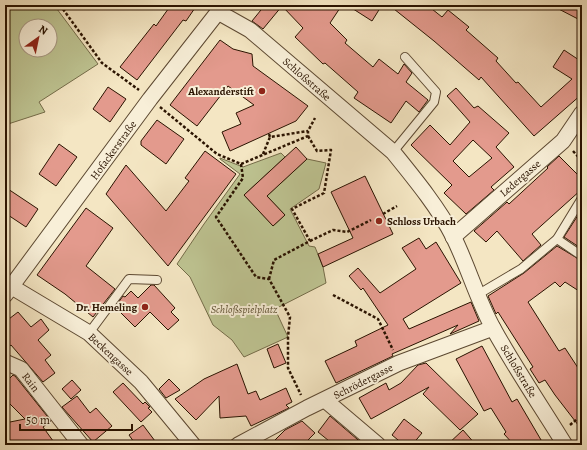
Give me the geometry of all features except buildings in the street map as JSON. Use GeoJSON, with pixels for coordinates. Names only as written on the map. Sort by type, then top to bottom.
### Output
{"type":"FeatureCollection","features":[{"type":"Feature","properties":{"kind":"street","name":"Hofackerstraße"},"geometry":{"type":"LineString","coordinates":[[8,291],[218,8]]}},
{"type":"Feature","properties":{"kind":"street","name":"Schloßstraße"},"geometry":{"type":"LineString","coordinates":[[218,8],[250,30],[393,152],[409,172],[453,236],[477,295],[493,328],[565,445]]}},
{"type":"Feature","properties":{"kind":"street","name":"Ledergasse"},"geometry":{"type":"LineString","coordinates":[[453,236],[563,141],[582,113]]}},
{"type":"Feature","properties":{"kind":"street","name":"Beckengasse"},"geometry":{"type":"LineString","coordinates":[[8,291],[89,333],[141,382],[191,444]]}},
{"type":"Feature","properties":{"kind":"street","name":"Schrödergasse"},"geometry":{"type":"LineString","coordinates":[[238,445],[307,408],[399,363],[493,328]]}},
{"type":"Feature","properties":{"kind":"street","name":"Rain"},"geometry":{"type":"LineString","coordinates":[[5,362],[20,369],[81,445]]}},
{"type":"Feature","properties":{"kind":"street"},"geometry":{"type":"LineString","coordinates":[[325,400],[378,445]]}},
{"type":"Feature","properties":{"kind":"lane"},"geometry":{"type":"LineString","coordinates":[[393,152],[434,102],[436,92],[405,57]]}},
{"type":"Feature","properties":{"kind":"lane"},"geometry":{"type":"LineString","coordinates":[[477,295],[521,268],[558,239],[582,198]]}},
{"type":"Feature","properties":{"kind":"lane"},"geometry":{"type":"LineString","coordinates":[[558,239],[582,256]]}},
{"type":"Feature","properties":{"kind":"lane"},"geometry":{"type":"LineString","coordinates":[[89,333],[129,279],[157,280]]}},
{"type":"Feature","properties":{"kind":"path"},"geometry":{"type":"LineString","coordinates":[[60,5],[102,63],[150,99],[217,154],[241,164],[308,136]]}},
{"type":"Feature","properties":{"kind":"path"},"geometry":{"type":"LineString","coordinates":[[310,241],[292,209],[324,193],[331,150],[317,151],[308,136],[308,131],[315,118]]}},
{"type":"Feature","properties":{"kind":"path"},"geometry":{"type":"LineString","coordinates":[[270,137],[308,131]]}},
{"type":"Feature","properties":{"kind":"path"},"geometry":{"type":"LineString","coordinates":[[263,154],[270,137],[269,134]]}},
{"type":"Feature","properties":{"kind":"path"},"geometry":{"type":"LineString","coordinates":[[241,164],[243,178],[216,217],[256,277],[269,279]]}},
{"type":"Feature","properties":{"kind":"path"},"geometry":{"type":"LineString","coordinates":[[383,214],[397,206]]}},
{"type":"Feature","properties":{"kind":"path"},"geometry":{"type":"LineString","coordinates":[[307,408],[288,368],[288,337],[290,317],[269,279],[274,260],[333,230],[347,232],[371,220]]}},
{"type":"Feature","properties":{"kind":"path"},"geometry":{"type":"LineString","coordinates":[[333,295],[378,319],[399,363]]}},
{"type":"Feature","properties":{"kind":"green space"},"geometry":{"type":"Polygon","coordinates":[[[5,5],[54,5],[98,64],[39,102],[45,112],[5,125],[5,5]]]}},
{"type":"Feature","properties":{"kind":"green space","name":"Schloßspielplatz"},"geometry":{"type":"Polygon","coordinates":[[[281,153],[285,157],[244,195],[273,226],[285,215],[267,196],[307,159],[326,163],[319,189],[290,209],[309,246],[315,247],[323,267],[326,283],[275,309],[288,337],[244,357],[232,340],[213,325],[190,277],[177,264],[240,174],[220,158],[243,167],[281,153]]]}},
{"type":"Feature","properties":{"kind":"place","name":"Alexanderstift"},"geometry":{"type":"Point","coordinates":[262,91]}},
{"type":"Feature","properties":{"kind":"place","name":"Schloss Urbach"},"geometry":{"type":"Point","coordinates":[379,221]}},
{"type":"Feature","properties":{"kind":"place","name":"Dr. Hemeling"},"geometry":{"type":"Point","coordinates":[145,307]}}]}
